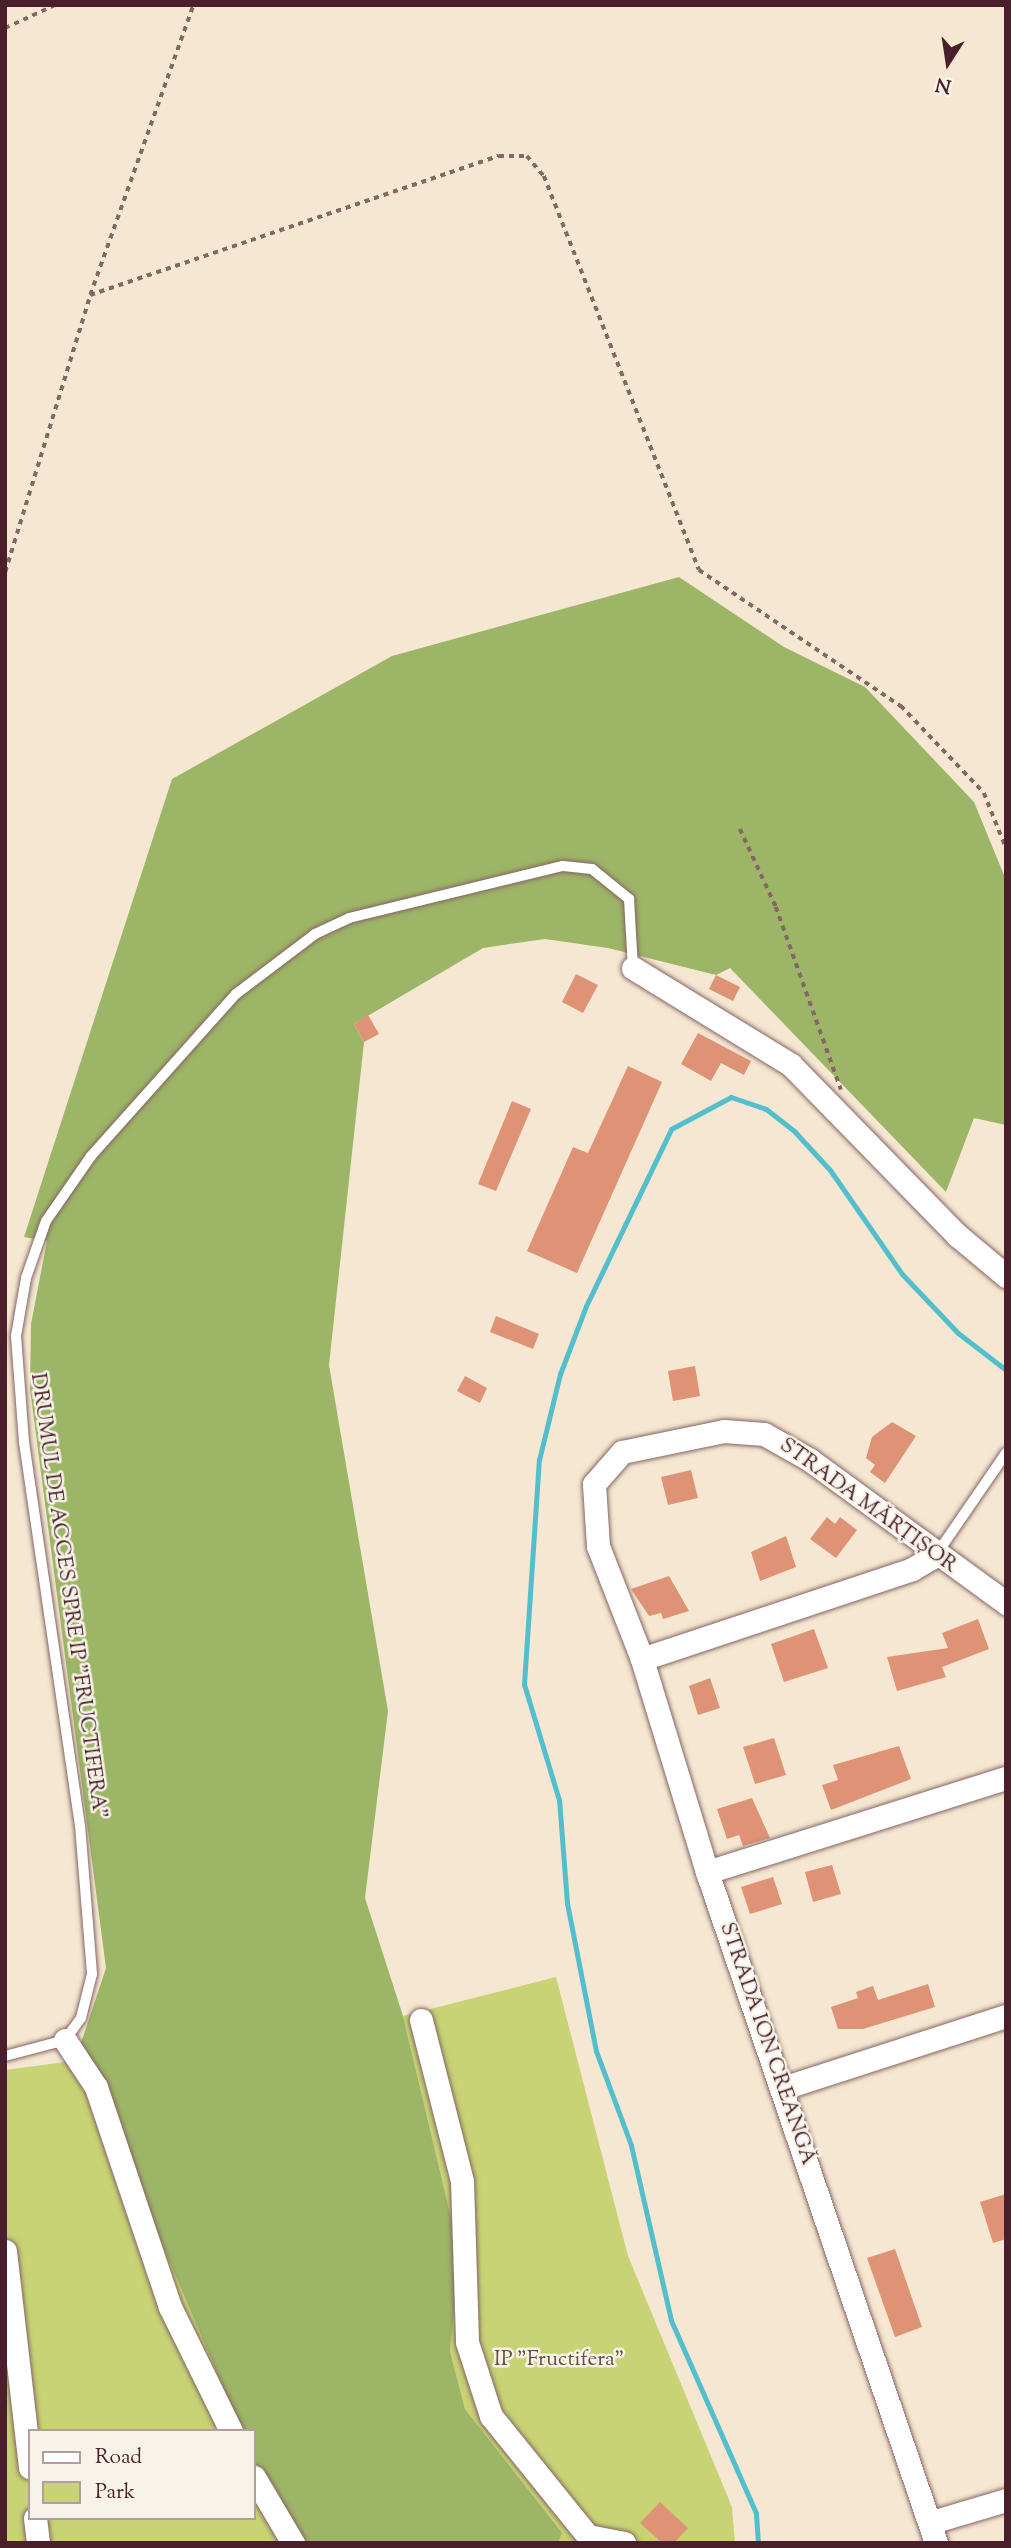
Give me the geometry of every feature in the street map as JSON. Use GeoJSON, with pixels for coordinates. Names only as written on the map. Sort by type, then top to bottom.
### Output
{"type":"FeatureCollection","features":[{"type":"Feature","properties":{"kind":"street"},"geometry":{"type":"LineString","coordinates":[[633,968],[791,1065],[1006,1276]]}},
{"type":"Feature","properties":{"kind":"street","name":"STRADA MĂRȚIȘOR"},"geometry":{"type":"LineString","coordinates":[[598,1546],[591,1501],[609,1460],[692,1435],[747,1430],[810,1460],[936,1555],[1006,1603]]}},
{"type":"Feature","properties":{"kind":"street","name":"STRADA ION CREANGĂ"},"geometry":{"type":"LineString","coordinates":[[598,1546],[642,1659],[707,1872],[934,2532]]}},
{"type":"Feature","properties":{"kind":"street"},"geometry":{"type":"LineString","coordinates":[[642,1659],[912,1569],[936,1555]]}},
{"type":"Feature","properties":{"kind":"street"},"geometry":{"type":"LineString","coordinates":[[707,1872],[1006,1778]]}},
{"type":"Feature","properties":{"kind":"street"},"geometry":{"type":"LineString","coordinates":[[783,2088],[1006,2017]]}},
{"type":"Feature","properties":{"kind":"street"},"geometry":{"type":"LineString","coordinates":[[421,2020],[462,2181],[467,2342],[491,2416],[585,2540],[624,2543]]}},
{"type":"Feature","properties":{"kind":"street"},"geometry":{"type":"LineString","coordinates":[[65,2040],[96,2087],[170,2307],[230,2429]]}},
{"type":"Feature","properties":{"kind":"street"},"geometry":{"type":"LineString","coordinates":[[5,2251],[28,2451]]}},
{"type":"Feature","properties":{"kind":"street"},"geometry":{"type":"LineString","coordinates":[[256,2480],[293,2543]]}},
{"type":"Feature","properties":{"kind":"street"},"geometry":{"type":"LineString","coordinates":[[934,2532],[1006,2500]]}},
{"type":"Feature","properties":{"kind":"street"},"geometry":{"type":"LineString","coordinates":[[35,2520],[38,2543]]}},
{"type":"Feature","properties":{"kind":"lane","name":"DRUMUL DE ACCES SPRE IP \"FRUCTIFERA\""},"geometry":{"type":"LineString","coordinates":[[65,2040],[81,2018],[92,1974],[80,1826],[24,1442],[16,1336],[26,1278],[46,1221],[90,1156],[236,994],[315,934],[349,918],[562,866],[592,869],[629,900],[633,968]]}},
{"type":"Feature","properties":{"kind":"lane"},"geometry":{"type":"LineString","coordinates":[[936,1555],[1006,1453]]}},
{"type":"Feature","properties":{"kind":"lane"},"geometry":{"type":"LineString","coordinates":[[5,2056],[65,2040]]}},
{"type":"Feature","properties":{"kind":"path"},"geometry":{"type":"LineString","coordinates":[[5,28],[55,5]]}},
{"type":"Feature","properties":{"kind":"path"},"geometry":{"type":"LineString","coordinates":[[5,572],[90,295],[193,5]]}},
{"type":"Feature","properties":{"kind":"path"},"geometry":{"type":"LineString","coordinates":[[90,295],[499,156],[527,156],[544,176],[699,570],[901,706],[984,793],[1006,848]]}},
{"type":"Feature","properties":{"kind":"path"},"geometry":{"type":"LineString","coordinates":[[740,829],[776,907],[817,1033],[844,1084],[833,1108]]}},
{"type":"Feature","properties":{"kind":"green space"},"geometry":{"type":"Polygon","coordinates":[[[679,577],[784,647],[865,687],[974,802],[1006,880],[1006,1125],[974,1118],[946,1192],[730,968],[716,975],[608,948],[545,939],[483,948],[354,1024],[364,1042],[329,1365],[388,1711],[365,1898],[403,2016],[460,2255],[450,2351],[465,2409],[562,2533],[558,2543],[303,2543],[256,2465],[256,2429],[241,2429],[79,2049],[106,1968],[30,1389],[31,1324],[47,1241],[24,1237],[172,779],[392,656],[679,577]]]}},
{"type":"Feature","properties":{"kind":"green space","name":"IP \"Fructifera\""},"geometry":{"type":"Polygon","coordinates":[[[556,1977],[628,2256],[732,2507],[735,2543],[558,2543],[561,2533],[465,2409],[450,2351],[460,2255],[403,2016],[556,1977]]]}},
{"type":"Feature","properties":{"kind":"green space"},"geometry":{"type":"Polygon","coordinates":[[[88,2059],[241,2429],[28,2429],[28,2520],[256,2520],[256,2462],[303,2543],[5,2543],[5,2070],[88,2059]]]}},
{"type":"Feature","properties":{"kind":"building"},"geometry":{"type":"Polygon","coordinates":[[[576,974],[598,985],[583,1013],[562,1002],[576,974]]]}},
{"type":"Feature","properties":{"kind":"building"},"geometry":{"type":"Polygon","coordinates":[[[716,975],[740,987],[733,1001],[709,989],[716,975]]]}},
{"type":"Feature","properties":{"kind":"building"},"geometry":{"type":"Polygon","coordinates":[[[368,1015],[379,1034],[364,1042],[354,1024],[368,1015]]]}},
{"type":"Feature","properties":{"kind":"building"},"geometry":{"type":"Polygon","coordinates":[[[698,1033],[751,1061],[744,1075],[721,1063],[711,1081],[681,1064],[698,1033]]]}},
{"type":"Feature","properties":{"kind":"building"},"geometry":{"type":"Polygon","coordinates":[[[628,1066],[662,1082],[577,1273],[527,1251],[573,1147],[588,1153],[628,1066]]]}},
{"type":"Feature","properties":{"kind":"building"},"geometry":{"type":"Polygon","coordinates":[[[512,1101],[531,1109],[496,1191],[478,1184],[512,1101]]]}},
{"type":"Feature","properties":{"kind":"building"},"geometry":{"type":"Polygon","coordinates":[[[496,1316],[539,1334],[533,1349],[490,1332],[496,1316]]]}},
{"type":"Feature","properties":{"kind":"building"},"geometry":{"type":"Polygon","coordinates":[[[695,1366],[700,1396],[673,1401],[668,1371],[695,1366]]]}},
{"type":"Feature","properties":{"kind":"building"},"geometry":{"type":"Polygon","coordinates":[[[465,1376],[487,1388],[480,1403],[457,1391],[465,1376]]]}},
{"type":"Feature","properties":{"kind":"building"},"geometry":{"type":"Polygon","coordinates":[[[892,1422],[916,1436],[885,1483],[870,1472],[875,1465],[866,1458],[872,1437],[892,1422]]]}},
{"type":"Feature","properties":{"kind":"building"},"geometry":{"type":"Polygon","coordinates":[[[691,1470],[698,1498],[668,1505],[661,1477],[691,1470]]]}},
{"type":"Feature","properties":{"kind":"building"},"geometry":{"type":"Polygon","coordinates":[[[827,1517],[835,1524],[840,1517],[857,1530],[836,1558],[810,1539],[827,1517]]]}},
{"type":"Feature","properties":{"kind":"building"},"geometry":{"type":"Polygon","coordinates":[[[786,1536],[796,1567],[760,1581],[751,1552],[786,1536]]]}},
{"type":"Feature","properties":{"kind":"building"},"geometry":{"type":"Polygon","coordinates":[[[669,1576],[689,1611],[663,1619],[661,1613],[649,1616],[631,1589],[669,1576]]]}},
{"type":"Feature","properties":{"kind":"building"},"geometry":{"type":"Polygon","coordinates":[[[978,1619],[989,1649],[942,1667],[946,1677],[897,1691],[887,1657],[948,1648],[942,1633],[978,1619]]]}},
{"type":"Feature","properties":{"kind":"building"},"geometry":{"type":"Polygon","coordinates":[[[814,1629],[828,1668],[784,1682],[771,1644],[814,1629]]]}},
{"type":"Feature","properties":{"kind":"building"},"geometry":{"type":"Polygon","coordinates":[[[710,1678],[720,1708],[698,1715],[689,1686],[710,1678]]]}},
{"type":"Feature","properties":{"kind":"building"},"geometry":{"type":"Polygon","coordinates":[[[774,1738],[786,1775],[755,1784],[743,1747],[774,1738]]]}},
{"type":"Feature","properties":{"kind":"building"},"geometry":{"type":"Polygon","coordinates":[[[899,1746],[911,1779],[831,1810],[822,1785],[838,1780],[833,1765],[899,1746]]]}},
{"type":"Feature","properties":{"kind":"building"},"geometry":{"type":"Polygon","coordinates":[[[752,1798],[770,1838],[743,1846],[739,1835],[727,1839],[717,1809],[752,1798]]]}},
{"type":"Feature","properties":{"kind":"building"},"geometry":{"type":"Polygon","coordinates":[[[832,1865],[841,1894],[813,1902],[805,1872],[832,1865]]]}},
{"type":"Feature","properties":{"kind":"building"},"geometry":{"type":"Polygon","coordinates":[[[773,1877],[782,1904],[750,1914],[741,1887],[773,1877]]]}},
{"type":"Feature","properties":{"kind":"building"},"geometry":{"type":"Polygon","coordinates":[[[928,1984],[935,2007],[863,2029],[838,2029],[831,2007],[858,1998],[856,1992],[873,1986],[878,2000],[928,1984]]]}},
{"type":"Feature","properties":{"kind":"building"},"geometry":{"type":"Polygon","coordinates":[[[1006,2194],[1006,2239],[993,2243],[980,2202],[1006,2194]]]}},
{"type":"Feature","properties":{"kind":"building"},"geometry":{"type":"Polygon","coordinates":[[[895,2249],[922,2327],[895,2337],[867,2258],[895,2249]]]}},
{"type":"Feature","properties":{"kind":"building"},"geometry":{"type":"Polygon","coordinates":[[[660,2502],[688,2528],[674,2543],[662,2543],[640,2523],[660,2502]]]}},
{"type":"Feature","properties":{"kind":"waterway"},"geometry":{"type":"LineString","coordinates":[[758,2543],[756,2513],[671,2320],[631,2145],[596,2051],[567,1903],[559,1800],[524,1684],[539,1460],[560,1374],[586,1306],[671,1129],[731,1097],[766,1109],[795,1132],[830,1170],[902,1274],[958,1333],[1006,1370]]}}]}
